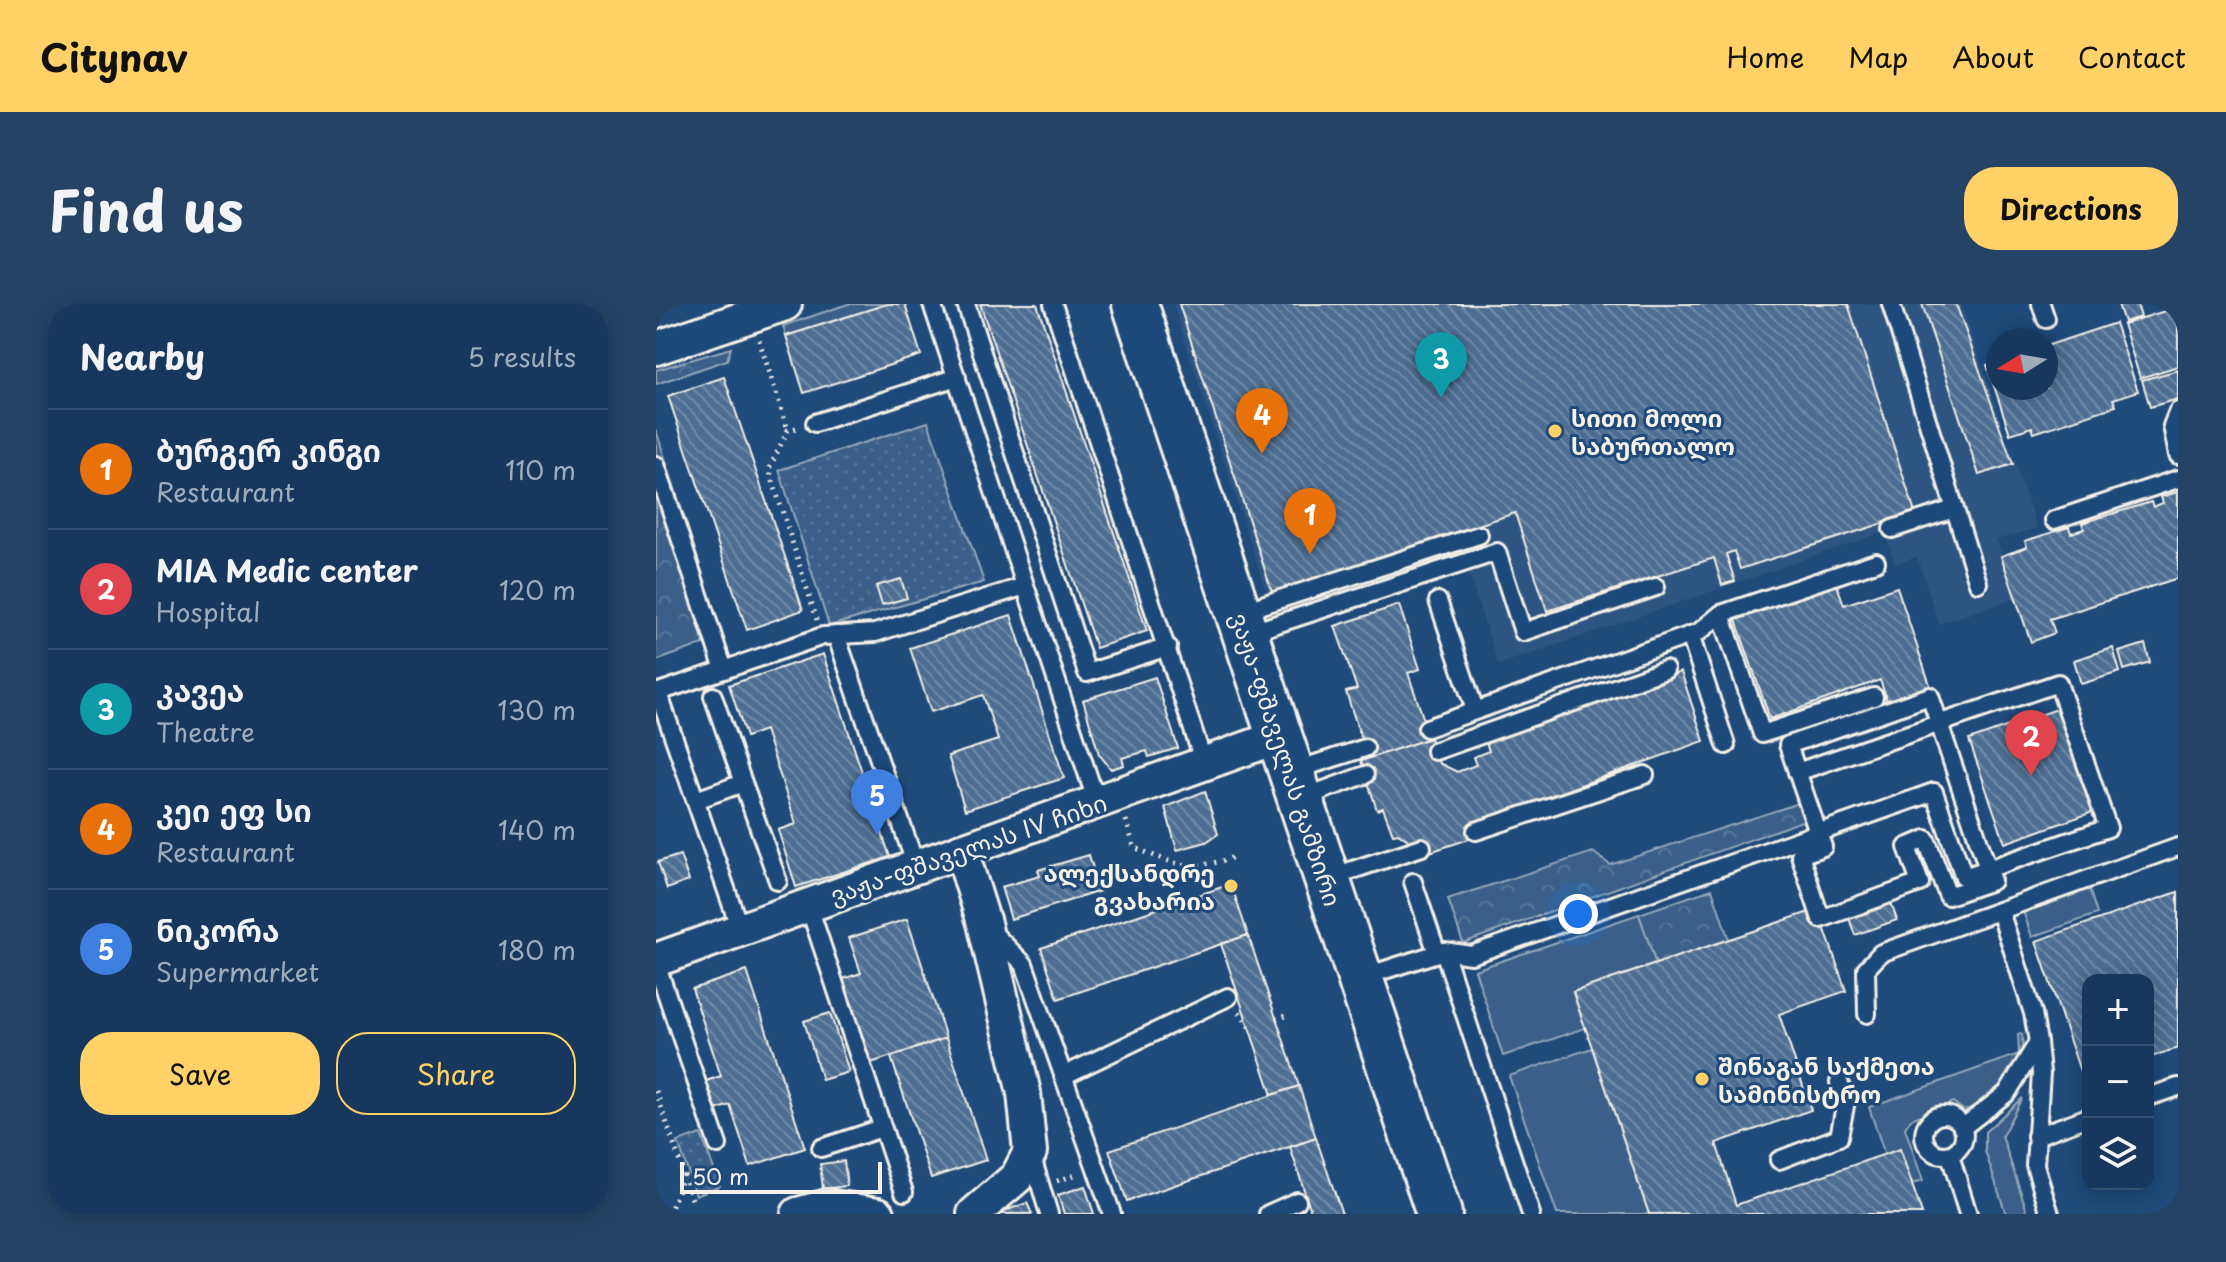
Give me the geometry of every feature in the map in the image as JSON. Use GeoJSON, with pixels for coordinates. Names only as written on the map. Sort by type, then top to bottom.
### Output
{"type":"FeatureCollection","features":[{"type":"Feature","properties":{"kind":"main road","name":"ვაჟა-ფშაველას გამზირი"},"geometry":{"type":"LineString","coordinates":[[1135,304],[1439,1214]]}},
{"type":"Feature","properties":{"kind":"street"},"geometry":{"type":"LineString","coordinates":[[656,348],[785,304]]}},
{"type":"Feature","properties":{"kind":"street","name":"ვაჟა-ფშაველას IV ჩიხი"},"geometry":{"type":"LineString","coordinates":[[656,961],[1204,763],[1291,769]]}},
{"type":"Feature","properties":{"kind":"street"},"geometry":{"type":"LineString","coordinates":[[961,850],[984,923],[1024,1093],[1030,1152],[1017,1177],[974,1214]]}},
{"type":"Feature","properties":{"kind":"street"},"geometry":{"type":"LineString","coordinates":[[798,1214],[827,1206],[878,1214]]}},
{"type":"Feature","properties":{"kind":"lane"},"geometry":{"type":"LineString","coordinates":[[932,304],[1025,586],[1107,800]]}},
{"type":"Feature","properties":{"kind":"lane"},"geometry":{"type":"LineString","coordinates":[[966,304],[1087,673],[1168,647]]}},
{"type":"Feature","properties":{"kind":"lane"},"geometry":{"type":"LineString","coordinates":[[1053,304],[1204,763]]}},
{"type":"Feature","properties":{"kind":"lane"},"geometry":{"type":"LineString","coordinates":[[1891,304],[1978,583]]}},
{"type":"Feature","properties":{"kind":"lane"},"geometry":{"type":"LineString","coordinates":[[815,423],[957,377]]}},
{"type":"Feature","properties":{"kind":"lane"},"geometry":{"type":"LineString","coordinates":[[2178,411],[2172,426],[2178,455]]}},
{"type":"Feature","properties":{"kind":"lane"},"geometry":{"type":"LineString","coordinates":[[656,465],[724,670]]}},
{"type":"Feature","properties":{"kind":"lane"},"geometry":{"type":"LineString","coordinates":[[2054,520],[2178,479]]}},
{"type":"Feature","properties":{"kind":"lane"},"geometry":{"type":"LineString","coordinates":[[1892,529],[1954,509]]}},
{"type":"Feature","properties":{"kind":"lane"},"geometry":{"type":"LineString","coordinates":[[1242,623],[1479,535]]}},
{"type":"Feature","properties":{"kind":"lane"},"geometry":{"type":"LineString","coordinates":[[1242,623],[1497,552],[1523,632],[1656,587]]}},
{"type":"Feature","properties":{"kind":"lane"},"geometry":{"type":"LineString","coordinates":[[1427,728],[1690,635],[1721,614],[1876,562]]}},
{"type":"Feature","properties":{"kind":"lane"},"geometry":{"type":"LineString","coordinates":[[740,929],[657,692],[830,635],[875,633],[1025,586]]}},
{"type":"Feature","properties":{"kind":"lane"},"geometry":{"type":"LineString","coordinates":[[1438,601],[1475,710]]}},
{"type":"Feature","properties":{"kind":"lane"},"geometry":{"type":"LineString","coordinates":[[1721,614],[1762,734],[1874,697]]}},
{"type":"Feature","properties":{"kind":"lane"},"geometry":{"type":"LineString","coordinates":[[830,635],[916,866]]}},
{"type":"Feature","properties":{"kind":"lane"},"geometry":{"type":"LineString","coordinates":[[1690,635],[1726,745]]}},
{"type":"Feature","properties":{"kind":"lane"},"geometry":{"type":"LineString","coordinates":[[1435,751],[1665,670]]}},
{"type":"Feature","properties":{"kind":"lane"},"geometry":{"type":"LineString","coordinates":[[1361,978],[1440,952],[1471,955],[1934,792],[1964,877],[2108,828],[2058,683],[1797,772]]}},
{"type":"Feature","properties":{"kind":"lane"},"geometry":{"type":"LineString","coordinates":[[713,696],[778,881]]}},
{"type":"Feature","properties":{"kind":"lane"},"geometry":{"type":"LineString","coordinates":[[1930,696],[1992,881],[1948,896],[1926,839],[1907,847],[1920,883],[1821,919],[1800,855],[1823,847],[1797,772],[1788,745],[1930,696]]}},
{"type":"Feature","properties":{"kind":"lane"},"geometry":{"type":"LineString","coordinates":[[1291,769],[1365,748]]}},
{"type":"Feature","properties":{"kind":"lane"},"geometry":{"type":"LineString","coordinates":[[1291,769],[1365,775]]}},
{"type":"Feature","properties":{"kind":"lane"},"geometry":{"type":"LineString","coordinates":[[1476,831],[1645,775]]}},
{"type":"Feature","properties":{"kind":"lane"},"geometry":{"type":"LineString","coordinates":[[696,800],[743,783]]}},
{"type":"Feature","properties":{"kind":"lane"},"geometry":{"type":"LineString","coordinates":[[1327,878],[1422,847]]}},
{"type":"Feature","properties":{"kind":"lane"},"geometry":{"type":"LineString","coordinates":[[1867,1014],[1866,969],[1881,953],[2178,847]]}},
{"type":"Feature","properties":{"kind":"lane"},"geometry":{"type":"LineString","coordinates":[[1413,882],[1531,1214]]}},
{"type":"Feature","properties":{"kind":"lane"},"geometry":{"type":"LineString","coordinates":[[808,904],[904,1192]]}},
{"type":"Feature","properties":{"kind":"lane"},"geometry":{"type":"LineString","coordinates":[[2000,911],[2033,1013],[2038,1042],[2041,1073],[2035,1165],[2050,1214]]}},
{"type":"Feature","properties":{"kind":"lane"},"geometry":{"type":"LineString","coordinates":[[984,923],[1024,964],[1112,1214]]}},
{"type":"Feature","properties":{"kind":"lane"},"geometry":{"type":"LineString","coordinates":[[656,961],[718,1145]]}},
{"type":"Feature","properties":{"kind":"lane"},"geometry":{"type":"LineString","coordinates":[[1063,1076],[1228,997]]}},
{"type":"Feature","properties":{"kind":"lane"},"geometry":{"type":"LineString","coordinates":[[1962,1128],[2007,1093],[2038,1042]]}},
{"type":"Feature","properties":{"kind":"lane"},"geometry":{"type":"LineString","coordinates":[[1779,1160],[1839,1137],[1846,1101],[1839,1082]]}},
{"type":"Feature","properties":{"kind":"lane"},"geometry":{"type":"LineString","coordinates":[[2154,1095],[2178,1087]]}},
{"type":"Feature","properties":{"kind":"lane"},"geometry":{"type":"LineString","coordinates":[[1941,1115],[1954,1118],[1962,1128],[1963,1141],[1950,1155],[1937,1154],[1926,1146],[1926,1126],[1941,1115]]}},
{"type":"Feature","properties":{"kind":"lane"},"geometry":{"type":"LineString","coordinates":[[2036,1136],[2085,1118]]}},
{"type":"Feature","properties":{"kind":"lane"},"geometry":{"type":"LineString","coordinates":[[821,1148],[882,1128]]}},
{"type":"Feature","properties":{"kind":"lane"},"geometry":{"type":"LineString","coordinates":[[1030,1152],[1049,1214]]}},
{"type":"Feature","properties":{"kind":"lane"},"geometry":{"type":"LineString","coordinates":[[1950,1155],[1968,1214]]}},
{"type":"Feature","properties":{"kind":"lane"},"geometry":{"type":"LineString","coordinates":[[1268,1214],[1297,1201]]}},
{"type":"Feature","properties":{"kind":"path"},"geometry":{"type":"LineString","coordinates":[[756,330],[788,430],[769,469],[830,635]]}},
{"type":"Feature","properties":{"kind":"path"},"geometry":{"type":"LineString","coordinates":[[788,430],[815,423]]}},
{"type":"Feature","properties":{"kind":"path"},"geometry":{"type":"LineString","coordinates":[[1107,800],[1134,847],[1179,867],[1212,865],[1234,857]]}},
{"type":"Feature","properties":{"kind":"path"},"geometry":{"type":"LineString","coordinates":[[1276,1019],[1289,1015]]}},
{"type":"Feature","properties":{"kind":"path"},"geometry":{"type":"LineString","coordinates":[[656,1091],[693,1202]]}},
{"type":"Feature","properties":{"kind":"path"},"geometry":{"type":"LineString","coordinates":[[1041,1186],[1095,1168]]}},
{"type":"Feature","properties":{"kind":"path"},"geometry":{"type":"LineString","coordinates":[[669,1214],[684,1174]]}},
{"type":"Feature","properties":{"kind":"shaded area","name":"სითი მოლი საბურთალო"},"geometry":{"type":"Polygon","coordinates":[[[1173,304],[1961,304],[1986,378],[1986,400],[1994,400],[2037,528],[1997,540],[2016,598],[1939,624],[1917,557],[1895,564],[1884,532],[1498,665],[1468,572],[1280,634],[1173,304]]]}},
{"type":"Feature","properties":{"kind":"green space"},"geometry":{"type":"Polygon","coordinates":[[[848,304],[887,304],[786,336],[783,326],[848,304]]]}},
{"type":"Feature","properties":{"kind":"green space"},"geometry":{"type":"Polygon","coordinates":[[[731,348],[727,360],[656,384],[656,370],[731,348]]]}},
{"type":"Feature","properties":{"kind":"green space"},"geometry":{"type":"Polygon","coordinates":[[[928,422],[984,582],[829,626],[779,470],[928,422]]]}},
{"type":"Feature","properties":{"kind":"green space"},"geometry":{"type":"Polygon","coordinates":[[[656,430],[723,637],[656,661],[656,430]]]}},
{"type":"Feature","properties":{"kind":"green space"},"geometry":{"type":"Polygon","coordinates":[[[1799,803],[1805,820],[1463,943],[1448,899],[1593,852],[1610,865],[1799,803]]]}},
{"type":"Feature","properties":{"kind":"green space"},"geometry":{"type":"Polygon","coordinates":[[[2088,885],[2097,914],[2032,937],[2022,908],[2088,885]]]}},
{"type":"Feature","properties":{"kind":"green space"},"geometry":{"type":"Polygon","coordinates":[[[1712,889],[1729,940],[1656,964],[1639,914],[1712,889]]]}},
{"type":"Feature","properties":{"kind":"green space"},"geometry":{"type":"Polygon","coordinates":[[[1639,914],[1656,964],[1573,993],[1585,1028],[1503,1056],[1475,970],[1639,914]]]}},
{"type":"Feature","properties":{"kind":"green space"},"geometry":{"type":"Polygon","coordinates":[[[2018,1034],[2022,1034],[2022,1047],[2014,1071],[1988,1099],[1964,1111],[1953,1102],[1911,1119],[1905,1128],[1923,1181],[1912,1184],[1900,1149],[1885,1155],[1869,1107],[2019,1054],[2018,1034]]]}},
{"type":"Feature","properties":{"kind":"green space"},"geometry":{"type":"Polygon","coordinates":[[[1592,1048],[1649,1214],[1557,1214],[1509,1076],[1592,1048]]]}},
{"type":"Feature","properties":{"kind":"green space"},"geometry":{"type":"Polygon","coordinates":[[[2022,1098],[2002,1136],[2028,1214],[2006,1214],[1985,1151],[1985,1132],[2022,1098]]]}},
{"type":"Feature","properties":{"kind":"green space"},"geometry":{"type":"Polygon","coordinates":[[[701,1134],[720,1186],[696,1195],[678,1142],[701,1134]]]}},
{"type":"Feature","properties":{"kind":"building"},"geometry":{"type":"Polygon","coordinates":[[[887,304],[905,304],[921,355],[804,393],[786,336],[887,304]]]}},
{"type":"Feature","properties":{"kind":"building"},"geometry":{"type":"Polygon","coordinates":[[[980,304],[1037,304],[1147,631],[1096,648],[980,304]]]}},
{"type":"Feature","properties":{"kind":"building","name":"სითი მოლი საბურთალო"},"geometry":{"type":"Polygon","coordinates":[[[1179,304],[1848,304],[1915,513],[1740,569],[1734,551],[1726,554],[1735,581],[1722,585],[1714,558],[1547,611],[1515,513],[1272,592],[1179,304]]]}},
{"type":"Feature","properties":{"kind":"building"},"geometry":{"type":"Polygon","coordinates":[[[1922,304],[1956,304],[1986,388],[1986,400],[1990,400],[2013,464],[1979,475],[1922,304]]]}},
{"type":"Feature","properties":{"kind":"building"},"geometry":{"type":"Polygon","coordinates":[[[2118,304],[2137,304],[2141,317],[2124,322],[2118,304]]]}},
{"type":"Feature","properties":{"kind":"building"},"geometry":{"type":"Polygon","coordinates":[[[2178,307],[2178,366],[2140,378],[2123,324],[2178,307]]]}},
{"type":"Feature","properties":{"kind":"building"},"geometry":{"type":"Polygon","coordinates":[[[2115,323],[2138,391],[2113,399],[2116,406],[2034,433],[2032,427],[2010,434],[1999,400],[2058,400],[2058,342],[2115,323]]]}},
{"type":"Feature","properties":{"kind":"building"},"geometry":{"type":"Polygon","coordinates":[[[2178,370],[2178,399],[2150,407],[2142,380],[2178,370]]]}},
{"type":"Feature","properties":{"kind":"building"},"geometry":{"type":"Polygon","coordinates":[[[724,377],[803,610],[747,630],[668,396],[724,377]]]}},
{"type":"Feature","properties":{"kind":"building"},"geometry":{"type":"Polygon","coordinates":[[[2178,492],[2178,578],[2050,619],[2055,633],[2031,642],[2001,556],[2027,547],[2025,541],[2069,527],[2071,533],[2084,529],[2082,523],[2151,502],[2153,507],[2163,503],[2161,497],[2178,492]]]}},
{"type":"Feature","properties":{"kind":"building"},"geometry":{"type":"Polygon","coordinates":[[[901,579],[907,598],[882,605],[876,586],[901,579]]]}},
{"type":"Feature","properties":{"kind":"building"},"geometry":{"type":"Polygon","coordinates":[[[1837,585],[1844,605],[1897,587],[1932,691],[1889,706],[1880,680],[1770,719],[1736,620],[1837,585]]]}},
{"type":"Feature","properties":{"kind":"building"},"geometry":{"type":"Polygon","coordinates":[[[1399,605],[1420,669],[1408,673],[1430,738],[1368,759],[1346,692],[1357,689],[1335,626],[1399,605]]]}},
{"type":"Feature","properties":{"kind":"building"},"geometry":{"type":"Polygon","coordinates":[[[1011,615],[1064,778],[965,810],[948,756],[998,740],[983,695],[931,712],[910,648],[1011,615]]]}},
{"type":"Feature","properties":{"kind":"building"},"geometry":{"type":"Polygon","coordinates":[[[2145,644],[2150,662],[2124,670],[2119,652],[2145,644]]]}},
{"type":"Feature","properties":{"kind":"building"},"geometry":{"type":"Polygon","coordinates":[[[2113,648],[2120,672],[2081,684],[2074,660],[2113,648]]]}},
{"type":"Feature","properties":{"kind":"building"},"geometry":{"type":"Polygon","coordinates":[[[823,654],[890,857],[796,887],[778,830],[796,824],[765,730],[746,737],[729,685],[823,654]]]}},
{"type":"Feature","properties":{"kind":"building"},"geometry":{"type":"Polygon","coordinates":[[[1681,672],[1704,741],[1496,815],[1498,820],[1478,836],[1427,853],[1398,833],[1393,834],[1383,808],[1377,810],[1361,761],[1430,738],[1439,763],[1457,772],[1476,765],[1473,757],[1489,751],[1486,742],[1681,672]]]}},
{"type":"Feature","properties":{"kind":"building"},"geometry":{"type":"Polygon","coordinates":[[[1155,677],[1178,748],[1149,757],[1147,751],[1122,758],[1124,765],[1111,769],[1099,754],[1083,700],[1155,677]]]}},
{"type":"Feature","properties":{"kind":"building"},"geometry":{"type":"Polygon","coordinates":[[[2057,709],[2093,812],[2005,843],[1969,740],[2057,709]]]}},
{"type":"Feature","properties":{"kind":"building"},"geometry":{"type":"Polygon","coordinates":[[[1205,791],[1218,834],[1206,842],[1177,850],[1165,807],[1205,791]]]}},
{"type":"Feature","properties":{"kind":"building"},"geometry":{"type":"Polygon","coordinates":[[[680,855],[689,881],[667,889],[658,862],[680,855]]]}},
{"type":"Feature","properties":{"kind":"building"},"geometry":{"type":"Polygon","coordinates":[[[1089,855],[1100,891],[1011,919],[1001,887],[1040,876],[1038,870],[1089,855]]]}},
{"type":"Feature","properties":{"kind":"building"},"geometry":{"type":"Polygon","coordinates":[[[1231,884],[1248,935],[1058,999],[1041,948],[1231,884]]]}},
{"type":"Feature","properties":{"kind":"building"},"geometry":{"type":"Polygon","coordinates":[[[2178,892],[2178,1048],[2154,1056],[2154,974],[2082,974],[2082,1077],[2036,941],[2178,892]]]}},
{"type":"Feature","properties":{"kind":"building"},"geometry":{"type":"Polygon","coordinates":[[[1888,895],[1897,920],[1855,935],[1846,910],[1888,895]]]}},
{"type":"Feature","properties":{"kind":"building","name":"შინაგან საქმეთა სამინისტრო"},"geometry":{"type":"Polygon","coordinates":[[[1818,909],[1846,991],[1779,1014],[1811,1110],[1716,1143],[1736,1205],[1900,1149],[1922,1214],[1649,1214],[1573,992],[1818,909]]]}},
{"type":"Feature","properties":{"kind":"building"},"geometry":{"type":"Polygon","coordinates":[[[907,919],[946,1038],[871,1063],[843,979],[861,973],[849,938],[907,919]]]}},
{"type":"Feature","properties":{"kind":"building"},"geometry":{"type":"Polygon","coordinates":[[[1248,935],[1299,1086],[1272,1095],[1221,944],[1248,935]]]}},
{"type":"Feature","properties":{"kind":"building"},"geometry":{"type":"Polygon","coordinates":[[[747,971],[805,1148],[750,1166],[730,1105],[713,1111],[703,1082],[721,1076],[692,989],[747,971]]]}},
{"type":"Feature","properties":{"kind":"building"},"geometry":{"type":"Polygon","coordinates":[[[830,1013],[849,1072],[822,1080],[804,1021],[830,1013]]]}},
{"type":"Feature","properties":{"kind":"building"},"geometry":{"type":"Polygon","coordinates":[[[946,1038],[986,1160],[931,1178],[891,1057],[946,1038]]]}},
{"type":"Feature","properties":{"kind":"building"},"geometry":{"type":"Polygon","coordinates":[[[1299,1086],[1316,1138],[1127,1201],[1109,1150],[1299,1086]]]}},
{"type":"Feature","properties":{"kind":"building"},"geometry":{"type":"Polygon","coordinates":[[[1316,1138],[1342,1214],[1312,1214],[1290,1147],[1316,1138]]]}},
{"type":"Feature","properties":{"kind":"building"},"geometry":{"type":"Polygon","coordinates":[[[844,1161],[847,1186],[823,1189],[820,1164],[844,1161]]]}},
{"type":"Feature","properties":{"kind":"building"},"geometry":{"type":"Polygon","coordinates":[[[1085,1186],[1094,1214],[1064,1214],[1058,1195],[1085,1186]]]}},
{"type":"Feature","properties":{"kind":"building"},"geometry":{"type":"Polygon","coordinates":[[[1027,1203],[1032,1214],[996,1214],[1027,1203]]]}},
{"type":"Feature","properties":{"kind":"place","name":"კავეა"},"geometry":{"type":"Point","coordinates":[1441,398]}},
{"type":"Feature","properties":{"kind":"place","name":"სითი მოლი საბურთალო"},"geometry":{"type":"Point","coordinates":[1555,431]}},
{"type":"Feature","properties":{"kind":"place","name":"კეი ეფ სი"},"geometry":{"type":"Point","coordinates":[1262,454]}},
{"type":"Feature","properties":{"kind":"place","name":"ბურგერ კინგი"},"geometry":{"type":"Point","coordinates":[1310,554]}},
{"type":"Feature","properties":{"kind":"place","name":"MIA Medic center"},"geometry":{"type":"Point","coordinates":[2031,776]}},
{"type":"Feature","properties":{"kind":"place","name":"ნიკორა"},"geometry":{"type":"Point","coordinates":[877,835]}},
{"type":"Feature","properties":{"kind":"place","name":"ალექსანდრე გვახარია"},"geometry":{"type":"Point","coordinates":[1231,886]}},
{"type":"Feature","properties":{"kind":"place","name":"შინაგან საქმეთა სამინისტრო"},"geometry":{"type":"Point","coordinates":[1702,1079]}}]}
